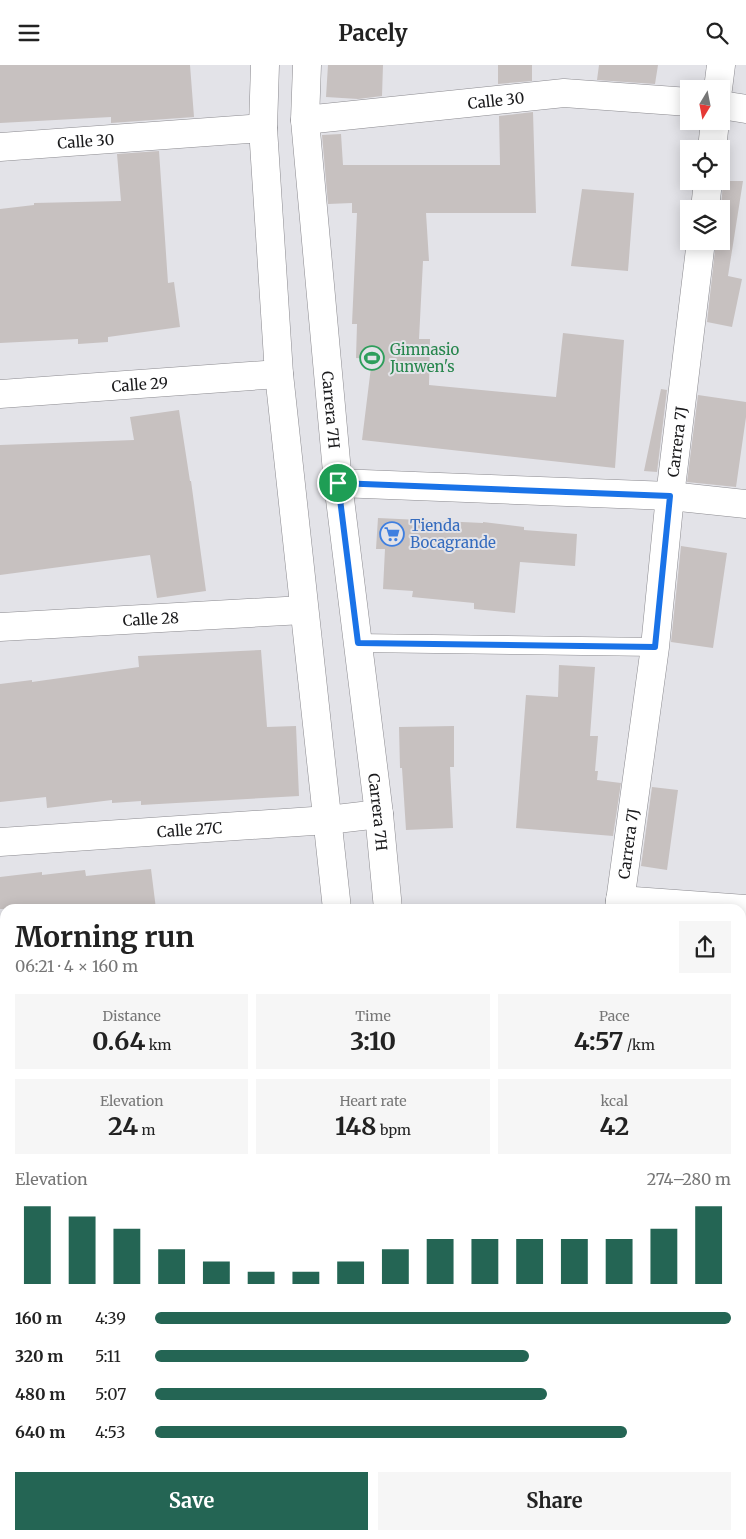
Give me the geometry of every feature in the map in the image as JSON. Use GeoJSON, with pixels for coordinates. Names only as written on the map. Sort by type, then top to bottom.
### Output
{"type":"FeatureCollection","features":[{"type":"Feature","properties":{"kind":"street"},"geometry":{"type":"LineString","coordinates":[[265,65],[263,128],[279,374],[336,904]]}},
{"type":"Feature","properties":{"kind":"street","name":"Carrera 7H"},"geometry":{"type":"LineString","coordinates":[[307,65],[305,120],[338,483],[387,904]]}},
{"type":"Feature","properties":{"kind":"street"},"geometry":{"type":"LineString","coordinates":[[719,80],[721,65]]}},
{"type":"Feature","properties":{"kind":"street","name":"Calle 30"},"geometry":{"type":"LineString","coordinates":[[305,120],[564,93],[680,102]]}},
{"type":"Feature","properties":{"kind":"street"},"geometry":{"type":"LineString","coordinates":[[730,106],[746,109]]}},
{"type":"Feature","properties":{"kind":"street","name":"Calle 30"},"geometry":{"type":"LineString","coordinates":[[0,147],[263,128]]}},
{"type":"Feature","properties":{"kind":"street","name":"Carrera 7J"},"geometry":{"type":"LineString","coordinates":[[620,904],[655,647],[670,496],[700,250]]}},
{"type":"Feature","properties":{"kind":"street","name":"Calle 29"},"geometry":{"type":"LineString","coordinates":[[0,394],[279,374]]}},
{"type":"Feature","properties":{"kind":"street"},"geometry":{"type":"LineString","coordinates":[[338,483],[670,496],[746,504]]}},
{"type":"Feature","properties":{"kind":"street","name":"Calle 28"},"geometry":{"type":"LineString","coordinates":[[0,627],[303,610]]}},
{"type":"Feature","properties":{"kind":"street","name":"Calle 27C"},"geometry":{"type":"LineString","coordinates":[[0,842],[328,820],[378,814]]}},
{"type":"Feature","properties":{"kind":"lane"},"geometry":{"type":"LineString","coordinates":[[358,643],[655,647]]}},
{"type":"Feature","properties":{"kind":"building"},"geometry":{"type":"Polygon","coordinates":[[[0,65],[190,65],[194,117],[111,123],[111,117],[0,123],[0,65]]]}},
{"type":"Feature","properties":{"kind":"building"},"geometry":{"type":"Polygon","coordinates":[[[328,65],[383,65],[382,96],[358,99],[326,97],[328,65]]]}},
{"type":"Feature","properties":{"kind":"building"},"geometry":{"type":"Polygon","coordinates":[[[498,65],[532,65],[532,81],[498,84],[498,65]]]}},
{"type":"Feature","properties":{"kind":"building"},"geometry":{"type":"Polygon","coordinates":[[[599,65],[658,65],[655,84],[597,80],[599,65]]]}},
{"type":"Feature","properties":{"kind":"building"},"geometry":{"type":"Polygon","coordinates":[[[533,112],[536,213],[426,213],[429,261],[423,261],[419,339],[430,339],[429,385],[556,397],[563,333],[624,340],[615,468],[362,440],[372,359],[356,358],[357,324],[352,324],[357,213],[352,213],[352,203],[328,204],[322,135],[341,134],[343,165],[500,165],[499,116],[533,112]]]}},
{"type":"Feature","properties":{"kind":"building"},"geometry":{"type":"Polygon","coordinates":[[[159,151],[168,283],[174,282],[180,327],[108,337],[108,342],[78,344],[78,339],[0,343],[0,209],[34,205],[34,203],[121,201],[117,154],[159,151]]]}},
{"type":"Feature","properties":{"kind":"building"},"geometry":{"type":"Polygon","coordinates":[[[730,181],[743,181],[728,276],[742,279],[732,327],[707,322],[715,250],[730,250],[730,200],[722,200],[722,190],[730,190],[730,181]]]}},
{"type":"Feature","properties":{"kind":"building"},"geometry":{"type":"Polygon","coordinates":[[[582,189],[634,193],[628,271],[571,266],[582,189]]]}},
{"type":"Feature","properties":{"kind":"building"},"geometry":{"type":"Polygon","coordinates":[[[661,389],[667,390],[657,472],[644,471],[661,389]]]}},
{"type":"Feature","properties":{"kind":"building"},"geometry":{"type":"Polygon","coordinates":[[[698,395],[746,402],[746,417],[736,487],[687,482],[698,395]]]}},
{"type":"Feature","properties":{"kind":"building"},"geometry":{"type":"Polygon","coordinates":[[[179,410],[206,591],[157,598],[150,555],[0,575],[0,445],[134,440],[130,417],[179,410]]]}},
{"type":"Feature","properties":{"kind":"building"},"geometry":{"type":"Polygon","coordinates":[[[378,518],[483,522],[524,527],[524,530],[577,534],[575,566],[520,562],[515,613],[474,609],[474,603],[412,597],[413,591],[383,589],[385,549],[376,549],[378,518]]]}},
{"type":"Feature","properties":{"kind":"building"},"geometry":{"type":"Polygon","coordinates":[[[681,546],[727,553],[713,648],[671,642],[681,546]]]}},
{"type":"Feature","properties":{"kind":"building"},"geometry":{"type":"Polygon","coordinates":[[[261,650],[267,727],[296,726],[299,796],[141,805],[141,801],[112,803],[112,800],[47,808],[46,797],[0,802],[0,684],[32,680],[32,682],[139,667],[138,656],[261,650]]]}},
{"type":"Feature","properties":{"kind":"building"},"geometry":{"type":"Polygon","coordinates":[[[559,665],[595,667],[590,736],[598,736],[595,771],[598,771],[597,780],[621,783],[613,836],[516,828],[526,695],[558,697],[559,665]]]}},
{"type":"Feature","properties":{"kind":"building"},"geometry":{"type":"Polygon","coordinates":[[[454,726],[454,767],[450,767],[453,828],[406,830],[402,768],[400,768],[399,727],[454,726]]]}},
{"type":"Feature","properties":{"kind":"building"},"geometry":{"type":"Polygon","coordinates":[[[652,787],[678,790],[667,870],[641,866],[652,787]]]}},
{"type":"Feature","properties":{"kind":"building"},"geometry":{"type":"Polygon","coordinates":[[[151,869],[155,904],[0,904],[0,877],[42,872],[42,875],[85,870],[86,876],[151,869]]]}},
{"type":"Feature","properties":{"kind":"place","name":"Gimnasio Junwen's"},"geometry":{"type":"Point","coordinates":[372,358]}},
{"type":"Feature","properties":{"kind":"place","name":"Tienda Bocagrande"},"geometry":{"type":"Point","coordinates":[392,534]}},
{"type":"Feature","properties":{"kind":"route"},"geometry":{"type":"LineString","coordinates":[[338,483],[670,496],[655,647],[358,643],[338,483]]}}]}
